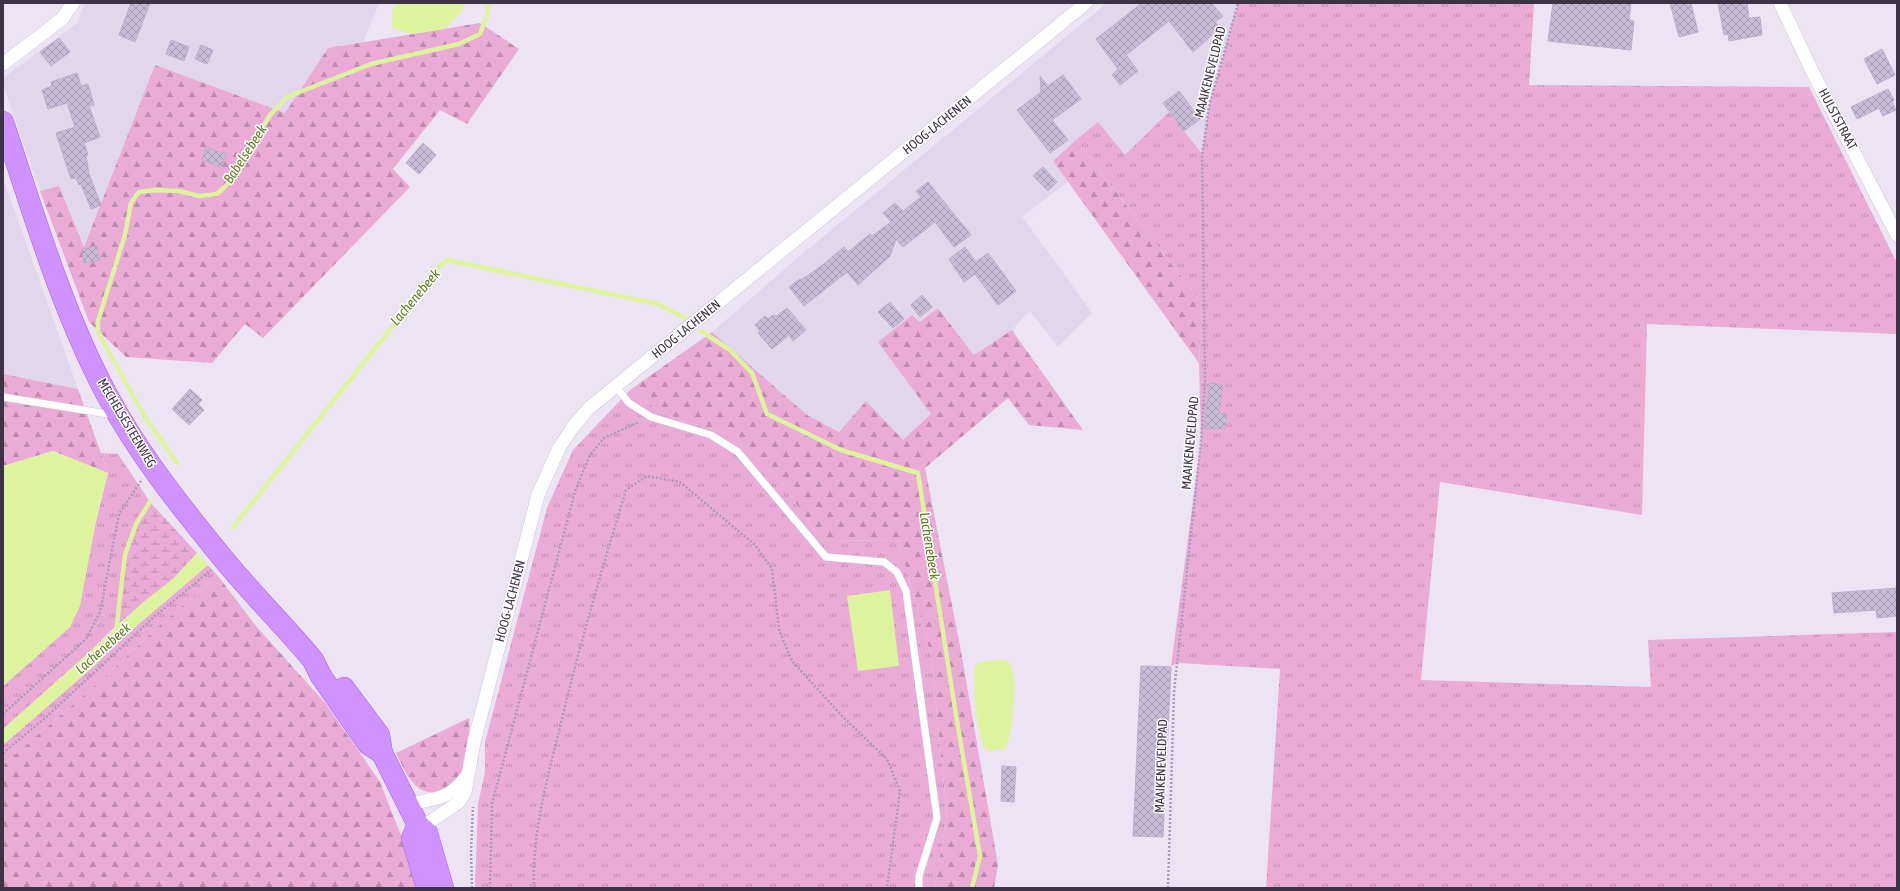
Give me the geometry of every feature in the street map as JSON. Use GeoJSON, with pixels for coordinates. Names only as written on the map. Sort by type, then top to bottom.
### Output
{"type":"FeatureCollection","features":[{"type":"Feature","properties":{"kind":"main road","name":"MECHELSESTEENWEG"},"geometry":{"type":"LineString","coordinates":[[3,122],[65,306],[106,394],[164,482],[217,552],[313,660],[321,676],[368,744],[382,753],[418,825],[427,833],[443,888]]}},
{"type":"Feature","properties":{"kind":"main road"},"geometry":{"type":"LineString","coordinates":[[418,825],[412,838],[427,888]]}},
{"type":"Feature","properties":{"kind":"street"},"geometry":{"type":"LineString","coordinates":[[3,64],[62,18],[73,3]]}},
{"type":"Feature","properties":{"kind":"street","name":"HOOG-LACHENEN"},"geometry":{"type":"LineString","coordinates":[[418,825],[430,822],[459,802],[465,792],[474,742],[538,495],[559,448],[573,427],[589,408],[1086,3]]}},
{"type":"Feature","properties":{"kind":"street","name":"HULSTSTRAAT"},"geometry":{"type":"LineString","coordinates":[[1780,3],[1814,75],[1897,235]]}},
{"type":"Feature","properties":{"kind":"street","name":"HOOG-LACHENEN"},"geometry":{"type":"LineString","coordinates":[[409,805],[443,798],[456,790],[467,776]]}},
{"type":"Feature","properties":{"kind":"lane"},"geometry":{"type":"LineString","coordinates":[[616,387],[629,403],[651,417],[711,435],[738,452],[826,557],[884,562],[897,572],[906,591],[936,818],[919,876],[919,888]]}},
{"type":"Feature","properties":{"kind":"lane"},"geometry":{"type":"LineString","coordinates":[[3,397],[120,416]]}},
{"type":"Feature","properties":{"kind":"path","name":"MAAIKENEVELDPAD"},"geometry":{"type":"LineString","coordinates":[[1168,888],[1174,692],[1201,441],[1205,381],[1202,155],[1209,107],[1238,3]]}},
{"type":"Feature","properties":{"kind":"path"},"geometry":{"type":"LineString","coordinates":[[490,888],[492,804],[576,488],[590,455],[604,438],[651,417]]}},
{"type":"Feature","properties":{"kind":"path"},"geometry":{"type":"LineString","coordinates":[[534,888],[533,863],[544,791],[583,633],[626,490],[647,476],[680,482],[755,545],[772,569],[780,630],[792,660],[842,716],[887,759],[900,791],[886,888]]}},
{"type":"Feature","properties":{"kind":"path"},"geometry":{"type":"LineString","coordinates":[[3,714],[86,639],[100,612],[119,514],[142,479]]}},
{"type":"Feature","properties":{"kind":"path"},"geometry":{"type":"LineString","coordinates":[[3,753],[71,694],[154,617],[216,566]]}},
{"type":"Feature","properties":{"kind":"path"},"geometry":{"type":"LineString","coordinates":[[472,888],[471,844],[474,806]]}},
{"type":"Feature","properties":{"kind":"shaded area"},"geometry":{"type":"Polygon","coordinates":[[[85,3],[379,3],[363,42],[328,48],[285,113],[155,65],[84,247],[59,186],[40,191],[3,84],[3,78],[77,23],[85,3]]]}},
{"type":"Feature","properties":{"kind":"shaded area"},"geometry":{"type":"Polygon","coordinates":[[[1107,3],[1238,3],[1209,107],[1202,155],[1125,155],[1098,122],[1053,161],[1068,182],[1022,216],[1092,313],[1058,347],[1030,311],[1012,330],[974,355],[939,308],[920,322],[912,315],[878,342],[932,414],[903,441],[866,401],[839,432],[807,415],[712,332],[802,254],[1107,3]]]}},
{"type":"Feature","properties":{"kind":"shaded area"},"geometry":{"type":"Polygon","coordinates":[[[3,178],[78,389],[3,374],[3,178]]]}},
{"type":"Feature","properties":{"kind":"green space"},"geometry":{"type":"Polygon","coordinates":[[[1238,3],[1534,3],[1529,85],[1809,87],[1897,263],[1897,334],[1647,324],[1642,515],[1440,482],[1421,680],[1651,687],[1648,640],[1897,632],[1897,888],[1266,888],[1280,669],[1179,663],[1171,666],[1201,441],[1199,363],[1202,304],[1076,140],[1098,122],[1125,155],[1169,112],[1202,154],[1209,107],[1238,3]]]}},
{"type":"Feature","properties":{"kind":"green space"},"geometry":{"type":"Polygon","coordinates":[[[480,23],[519,49],[467,124],[440,110],[393,169],[410,187],[263,338],[245,324],[212,363],[126,357],[89,322],[40,191],[59,186],[84,247],[155,65],[285,113],[328,48],[480,23]]]}},
{"type":"Feature","properties":{"kind":"green space"},"geometry":{"type":"Polygon","coordinates":[[[1076,140],[1202,304],[1199,363],[1053,161],[1076,140]]]}},
{"type":"Feature","properties":{"kind":"green space"},"geometry":{"type":"Polygon","coordinates":[[[938,308],[974,355],[1012,330],[1083,430],[1029,425],[1008,398],[925,468],[961,651],[998,865],[994,888],[935,888],[947,814],[931,655],[898,540],[823,541],[778,478],[736,437],[663,414],[630,390],[712,332],[807,415],[839,432],[866,401],[903,440],[931,414],[878,342],[912,315],[920,322],[938,308]]]}},
{"type":"Feature","properties":{"kind":"green space"},"geometry":{"type":"Polygon","coordinates":[[[3,374],[78,389],[108,473],[53,451],[3,466],[3,374]]]}},
{"type":"Feature","properties":{"kind":"green space"},"geometry":{"type":"Polygon","coordinates":[[[630,390],[663,414],[736,437],[778,478],[823,541],[898,540],[931,655],[947,814],[935,888],[475,888],[478,804],[485,772],[485,742],[547,508],[573,450],[630,390]]]}},
{"type":"Feature","properties":{"kind":"green space"},"geometry":{"type":"Polygon","coordinates":[[[101,453],[118,454],[150,502],[136,524],[125,555],[116,626],[85,656],[3,729],[3,686],[70,627],[108,473],[101,453]]]}},
{"type":"Feature","properties":{"kind":"green space"},"geometry":{"type":"Polygon","coordinates":[[[150,502],[197,553],[173,579],[116,626],[121,577],[128,546],[133,531],[150,502]]]}},
{"type":"Feature","properties":{"kind":"green space"},"geometry":{"type":"Polygon","coordinates":[[[208,565],[218,576],[160,625],[105,677],[3,765],[3,745],[94,666],[121,639],[208,565]]]}},
{"type":"Feature","properties":{"kind":"green space"},"geometry":{"type":"Polygon","coordinates":[[[218,576],[256,626],[326,704],[380,782],[412,863],[417,888],[3,888],[3,765],[105,677],[160,625],[218,576]]]}},
{"type":"Feature","properties":{"kind":"green space"},"geometry":{"type":"Polygon","coordinates":[[[469,718],[469,740],[460,776],[453,785],[445,791],[434,793],[417,787],[406,774],[396,753],[469,718]]]}},
{"type":"Feature","properties":{"kind":"water"},"geometry":{"type":"Polygon","coordinates":[[[398,3],[465,3],[462,11],[445,29],[411,34],[392,27],[392,10],[398,3]]]}},
{"type":"Feature","properties":{"kind":"water"},"geometry":{"type":"Polygon","coordinates":[[[53,451],[108,473],[99,506],[80,606],[70,627],[3,686],[3,466],[53,451]]]}},
{"type":"Feature","properties":{"kind":"water"},"geometry":{"type":"Polygon","coordinates":[[[197,553],[208,565],[121,639],[94,666],[3,745],[3,729],[142,603],[173,579],[197,553]]]}},
{"type":"Feature","properties":{"kind":"water"},"geometry":{"type":"Polygon","coordinates":[[[890,590],[899,666],[858,671],[847,596],[890,590]]]}},
{"type":"Feature","properties":{"kind":"water"},"geometry":{"type":"Polygon","coordinates":[[[1005,660],[1011,664],[1014,680],[1014,706],[1008,743],[1005,749],[989,751],[983,746],[981,738],[975,704],[974,681],[976,664],[979,662],[1005,660]]]}},
{"type":"Feature","properties":{"kind":"building"},"geometry":{"type":"Polygon","coordinates":[[[131,3],[150,3],[135,42],[119,35],[131,3]]]}},
{"type":"Feature","properties":{"kind":"building"},"geometry":{"type":"Polygon","coordinates":[[[1142,3],[1211,3],[1223,16],[1215,22],[1220,28],[1193,52],[1169,21],[1126,55],[1138,71],[1120,85],[1112,75],[1118,69],[1096,39],[1142,3]]]}},
{"type":"Feature","properties":{"kind":"building"},"geometry":{"type":"Polygon","coordinates":[[[1553,3],[1631,3],[1629,20],[1634,21],[1631,50],[1548,41],[1553,3]]]}},
{"type":"Feature","properties":{"kind":"building"},"geometry":{"type":"Polygon","coordinates":[[[1670,3],[1691,3],[1698,32],[1679,37],[1670,3]]]}},
{"type":"Feature","properties":{"kind":"building"},"geometry":{"type":"Polygon","coordinates":[[[1718,3],[1747,3],[1749,18],[1760,17],[1762,35],[1729,41],[1728,34],[1724,35],[1718,3]]]}},
{"type":"Feature","properties":{"kind":"building"},"geometry":{"type":"Polygon","coordinates":[[[59,38],[70,52],[51,66],[40,52],[59,38]]]}},
{"type":"Feature","properties":{"kind":"building"},"geometry":{"type":"Polygon","coordinates":[[[171,40],[189,47],[184,61],[166,54],[171,40]]]}},
{"type":"Feature","properties":{"kind":"building"},"geometry":{"type":"Polygon","coordinates":[[[201,45],[213,50],[207,64],[195,59],[201,45]]]}},
{"type":"Feature","properties":{"kind":"building"},"geometry":{"type":"Polygon","coordinates":[[[1882,49],[1895,75],[1877,84],[1864,59],[1882,49]]]}},
{"type":"Feature","properties":{"kind":"building"},"geometry":{"type":"Polygon","coordinates":[[[77,73],[81,86],[88,84],[94,105],[89,106],[100,137],[84,143],[88,155],[86,155],[89,174],[101,205],[91,209],[81,184],[79,185],[76,178],[71,179],[56,133],[75,127],[67,103],[48,109],[42,90],[52,86],[51,82],[77,73]]]}},
{"type":"Feature","properties":{"kind":"building"},"geometry":{"type":"Polygon","coordinates":[[[1063,75],[1081,99],[1052,120],[1068,140],[1050,153],[1017,110],[1041,92],[1040,76],[1048,86],[1063,75]]]}},
{"type":"Feature","properties":{"kind":"building"},"geometry":{"type":"Polygon","coordinates":[[[1888,89],[1894,100],[1892,102],[1896,110],[1883,116],[1879,108],[1857,119],[1851,107],[1888,89]]]}},
{"type":"Feature","properties":{"kind":"building"},"geometry":{"type":"Polygon","coordinates":[[[1179,91],[1200,119],[1184,131],[1163,103],[1179,91]]]}},
{"type":"Feature","properties":{"kind":"building"},"geometry":{"type":"Polygon","coordinates":[[[423,143],[436,155],[419,174],[406,163],[423,143]]]}},
{"type":"Feature","properties":{"kind":"building"},"geometry":{"type":"Polygon","coordinates":[[[206,147],[226,154],[221,167],[202,160],[206,147]]]}},
{"type":"Feature","properties":{"kind":"building"},"geometry":{"type":"Polygon","coordinates":[[[1043,167],[1057,182],[1048,191],[1033,176],[1043,167]]]}},
{"type":"Feature","properties":{"kind":"building"},"geometry":{"type":"Polygon","coordinates":[[[928,182],[971,235],[954,247],[935,222],[903,247],[896,239],[890,256],[858,285],[847,272],[804,306],[789,287],[820,267],[844,247],[848,252],[870,234],[872,236],[891,222],[883,213],[895,203],[903,211],[921,197],[916,191],[928,182]]]}},
{"type":"Feature","properties":{"kind":"building"},"geometry":{"type":"Polygon","coordinates":[[[97,246],[100,260],[84,263],[82,249],[97,246]]]}},
{"type":"Feature","properties":{"kind":"building"},"geometry":{"type":"Polygon","coordinates":[[[965,247],[976,262],[988,253],[1016,291],[998,305],[975,274],[964,282],[949,259],[965,247]]]}},
{"type":"Feature","properties":{"kind":"building"},"geometry":{"type":"Polygon","coordinates":[[[922,295],[932,307],[920,317],[911,305],[922,295]]]}},
{"type":"Feature","properties":{"kind":"building"},"geometry":{"type":"Polygon","coordinates":[[[890,302],[904,319],[893,328],[878,312],[890,302]]]}},
{"type":"Feature","properties":{"kind":"building"},"geometry":{"type":"Polygon","coordinates":[[[787,308],[806,330],[793,341],[789,335],[772,349],[758,333],[760,331],[755,325],[765,316],[768,319],[773,315],[777,316],[787,308]]]}},
{"type":"Feature","properties":{"kind":"building"},"geometry":{"type":"Polygon","coordinates":[[[1210,383],[1223,385],[1219,413],[1227,414],[1225,429],[1204,428],[1210,383]]]}},
{"type":"Feature","properties":{"kind":"building"},"geometry":{"type":"Polygon","coordinates":[[[190,389],[202,400],[198,404],[204,410],[189,425],[172,409],[190,389]]]}},
{"type":"Feature","properties":{"kind":"building"},"geometry":{"type":"Polygon","coordinates":[[[1897,588],[1897,616],[1877,618],[1876,610],[1834,613],[1832,593],[1897,588]]]}},
{"type":"Feature","properties":{"kind":"building"},"geometry":{"type":"Polygon","coordinates":[[[1141,666],[1171,667],[1163,837],[1133,836],[1141,666]]]}},
{"type":"Feature","properties":{"kind":"building"},"geometry":{"type":"Polygon","coordinates":[[[1002,766],[1016,767],[1014,802],[1001,801],[1002,766]]]}},
{"type":"Feature","properties":{"kind":"waterway","name":"Babelsebeek"},"geometry":{"type":"LineString","coordinates":[[177,463],[145,417],[98,332],[98,321],[125,235],[131,203],[139,192],[156,190],[179,191],[199,196],[217,194],[232,180],[270,115],[287,97],[371,64],[459,44],[480,34],[487,15],[489,3]]}},
{"type":"Feature","properties":{"kind":"waterway","name":"Lachenebeek"},"geometry":{"type":"LineString","coordinates":[[233,527],[400,317],[433,272],[447,260],[658,304],[685,318]]}},
{"type":"Feature","properties":{"kind":"waterway","name":"Lachenebeek"},"geometry":{"type":"LineString","coordinates":[[701,331],[730,350],[752,373],[767,414],[841,450],[918,473],[980,856],[972,888]]}},
{"type":"Feature","properties":{"kind":"waterway","name":"Babelsebeek"},"geometry":{"type":"LineString","coordinates":[[116,632],[125,555],[136,524],[150,502]]}}]}
